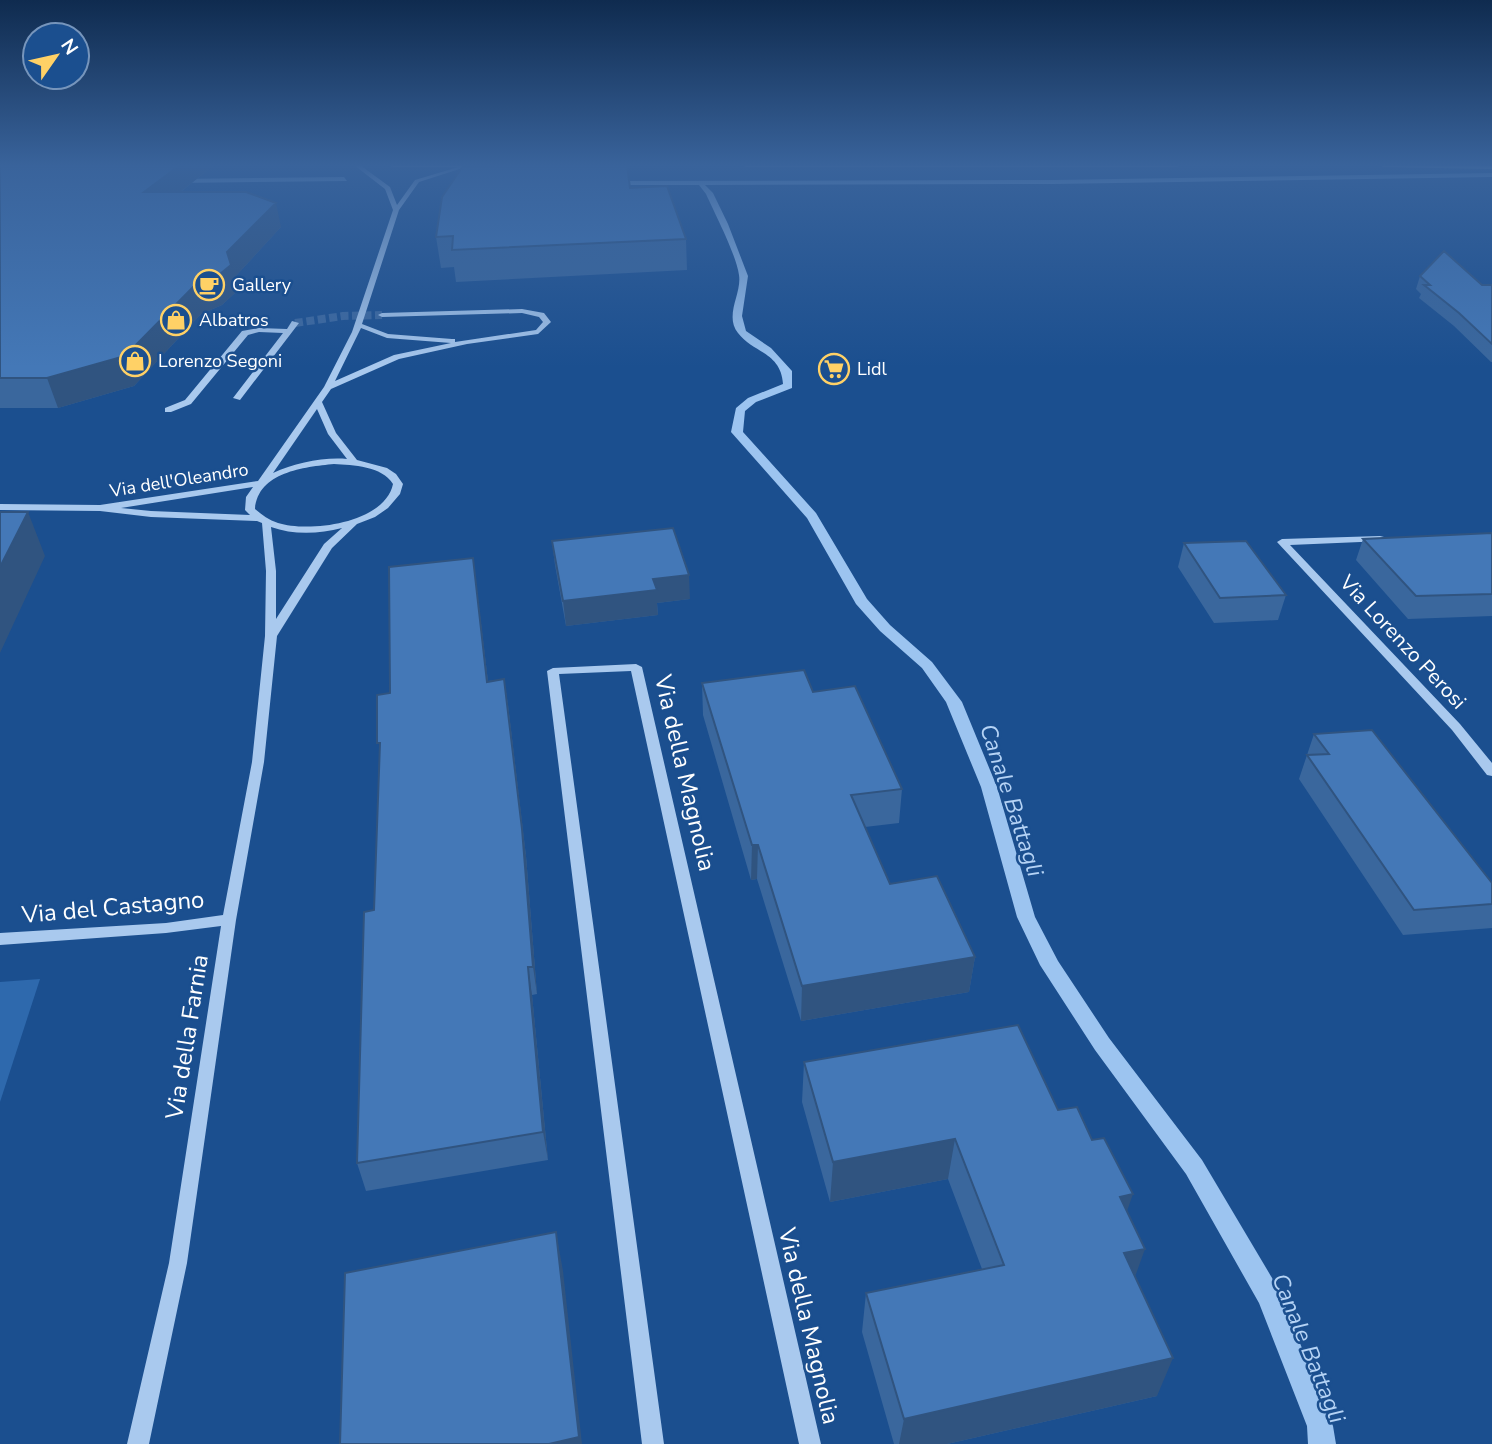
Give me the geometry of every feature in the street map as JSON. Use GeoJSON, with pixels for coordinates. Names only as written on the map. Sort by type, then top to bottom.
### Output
{"type":"FeatureCollection","features":[{"type":"Feature","properties":{"kind":"street","name":"Via della Farnia"},"geometry":{"type":"LineString","coordinates":[[138,1444],[178,1263],[229,920],[258,762],[271,636],[271,571],[261,521],[250,510],[248,501],[328,387],[359,325],[389,232]]}},
{"type":"Feature","properties":{"kind":"street"},"geometry":{"type":"LineString","coordinates":[[328,387],[397,357],[467,342],[513,337],[538,331],[547,322],[541,315],[522,311],[382,315]]}},
{"type":"Feature","properties":{"kind":"street"},"geometry":{"type":"LineString","coordinates":[[237,398],[295,323]]}},
{"type":"Feature","properties":{"kind":"street"},"geometry":{"type":"LineString","coordinates":[[359,325],[387,336],[467,342]]}},
{"type":"Feature","properties":{"kind":"street"},"geometry":{"type":"LineString","coordinates":[[168,410],[188,402],[244,333],[259,330],[289,331]]}},
{"type":"Feature","properties":{"kind":"street"},"geometry":{"type":"LineString","coordinates":[[317,401],[332,434],[353,461]]}},
{"type":"Feature","properties":{"kind":"street","name":"Via della Farnia"},"geometry":{"type":"LineString","coordinates":[[261,483],[284,471],[313,463],[353,461],[384,470],[394,477],[396,486],[394,495],[386,505],[355,521],[328,546],[271,636]]}},
{"type":"Feature","properties":{"kind":"street","name":"Via dell'Oleandro"},"geometry":{"type":"LineString","coordinates":[[100,508],[261,483]]}},
{"type":"Feature","properties":{"kind":"street","name":"Via dell'Oleandro"},"geometry":{"type":"LineString","coordinates":[[0,507],[100,508],[261,521]]}},
{"type":"Feature","properties":{"kind":"street","name":"Via della Farnia"},"geometry":{"type":"LineString","coordinates":[[261,521],[308,529],[355,521]]}},
{"type":"Feature","properties":{"kind":"street","name":"Via Lorenzo Perosi"},"geometry":{"type":"LineString","coordinates":[[1389,539],[1282,542],[1456,727],[1492,772]]}},
{"type":"Feature","properties":{"kind":"street","name":"Via della Magnolia"},"geometry":{"type":"LineString","coordinates":[[653,1444],[553,671],[636,667],[810,1444]]}},
{"type":"Feature","properties":{"kind":"street","name":"Via del Castagno"},"geometry":{"type":"LineString","coordinates":[[0,939],[166,928],[229,920]]}},
{"type":"Feature","properties":{"kind":"shaded area"},"geometry":{"type":"Polygon","coordinates":[[[40,979],[0,1102],[0,982],[40,979]]]}},
{"type":"Feature","properties":{"kind":"building"},"geometry":{"type":"Polygon","coordinates":[[[0,232],[247,232],[227,252],[231,265],[215,278],[193,287],[125,356],[47,378],[0,378],[0,232]]]}},
{"type":"Feature","properties":{"kind":"building"},"geometry":{"type":"Polygon","coordinates":[[[437,232],[684,232],[686,239],[452,250],[453,236],[436,237],[437,232]]]}},
{"type":"Feature","properties":{"kind":"building"},"geometry":{"type":"Polygon","coordinates":[[[1444,251],[1482,285],[1492,285],[1492,344],[1424,285],[1430,285],[1420,276],[1444,251]]]}},
{"type":"Feature","properties":{"kind":"building"},"geometry":{"type":"Polygon","coordinates":[[[0,512],[28,512],[0,567],[0,512]]]}},
{"type":"Feature","properties":{"kind":"building"},"geometry":{"type":"Polygon","coordinates":[[[673,528],[689,575],[653,579],[657,590],[563,601],[552,541],[673,528]]]}},
{"type":"Feature","properties":{"kind":"building"},"geometry":{"type":"Polygon","coordinates":[[[1492,533],[1492,594],[1416,596],[1363,539],[1492,533]]]}},
{"type":"Feature","properties":{"kind":"building"},"geometry":{"type":"Polygon","coordinates":[[[1246,541],[1286,595],[1220,598],[1184,543],[1246,541]]]}},
{"type":"Feature","properties":{"kind":"building"},"geometry":{"type":"Polygon","coordinates":[[[473,558],[487,682],[504,679],[522,829],[533,967],[528,967],[543,1132],[357,1163],[364,912],[374,910],[380,743],[377,743],[377,695],[390,693],[389,567],[473,558]]]}},
{"type":"Feature","properties":{"kind":"building"},"geometry":{"type":"Polygon","coordinates":[[[804,670],[813,692],[855,686],[902,789],[851,795],[890,884],[937,876],[975,957],[802,986],[758,845],[752,845],[702,683],[804,670]]]}},
{"type":"Feature","properties":{"kind":"building"},"geometry":{"type":"Polygon","coordinates":[[[1372,730],[1492,883],[1492,904],[1414,910],[1307,755],[1329,754],[1314,734],[1372,730]]]}},
{"type":"Feature","properties":{"kind":"building"},"geometry":{"type":"Polygon","coordinates":[[[1018,1025],[1058,1110],[1077,1107],[1092,1140],[1104,1138],[1133,1194],[1120,1197],[1145,1249],[1124,1253],[1173,1358],[904,1419],[866,1293],[1004,1265],[955,1139],[833,1162],[804,1062],[1018,1025]]]}},
{"type":"Feature","properties":{"kind":"building"},"geometry":{"type":"Polygon","coordinates":[[[556,1232],[579,1437],[549,1444],[340,1444],[345,1273],[556,1232]]]}},
{"type":"Feature","properties":{"kind":"waterway","name":"Canale Battagli"},"geometry":{"type":"LineString","coordinates":[[727,232],[744,276],[737,316],[742,332],[768,350],[787,371],[788,386],[752,400],[740,410],[737,432],[812,516],[861,601],[885,628],[927,665],[954,702],[989,787],[1026,917],[1050,965],[1102,1044],[1194,1167],[1269,1296],[1320,1426],[1322,1444]]}},
{"type":"Feature","properties":{"kind":"tunnel"},"geometry":{"type":"LineString","coordinates":[[295,323],[343,316],[382,315]]}},
{"type":"Feature","properties":{"kind":"place","name":"Gallery"},"geometry":{"type":"Point","coordinates":[209,285]}},
{"type":"Feature","properties":{"kind":"place","name":"Albatros"},"geometry":{"type":"Point","coordinates":[176,320]}},
{"type":"Feature","properties":{"kind":"place","name":"Lorenzo Segoni"},"geometry":{"type":"Point","coordinates":[135,361]}},
{"type":"Feature","properties":{"kind":"place","name":"Lidl"},"geometry":{"type":"Point","coordinates":[834,369]}}]}
